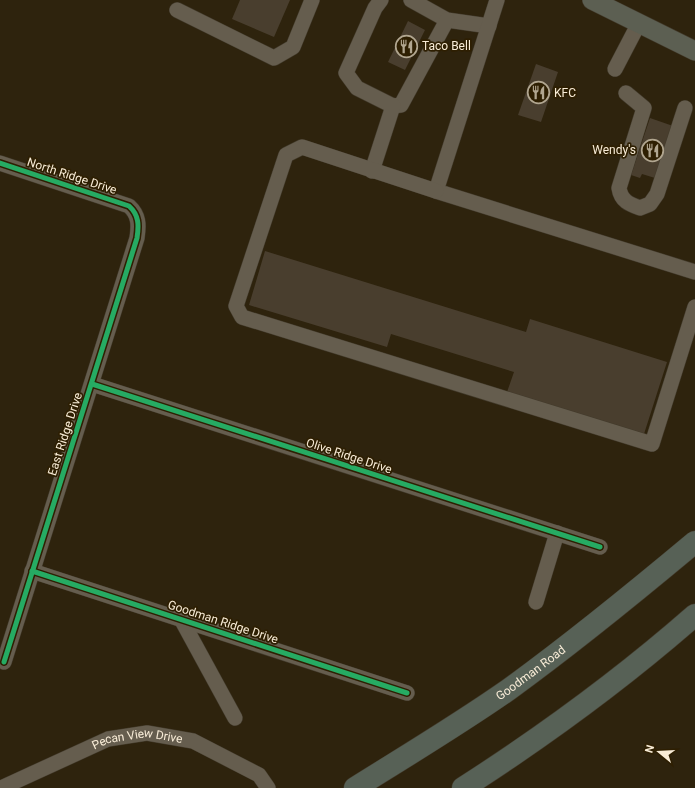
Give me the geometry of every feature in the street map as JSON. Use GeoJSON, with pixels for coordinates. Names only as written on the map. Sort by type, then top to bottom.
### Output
{"type":"FeatureCollection","features":[{"type":"Feature","properties":{"kind":"highway","name":"Goodman Road"},"geometry":{"type":"LineString","coordinates":[[355,788],[509,689],[626,600],[695,542]]}},
{"type":"Feature","properties":{"kind":"highway"},"geometry":{"type":"LineString","coordinates":[[463,788],[520,751],[594,698],[695,616]]}},
{"type":"Feature","properties":{"kind":"main road"},"geometry":{"type":"LineString","coordinates":[[592,0],[695,51]]}},
{"type":"Feature","properties":{"kind":"street"},"geometry":{"type":"LineString","coordinates":[[177,10],[274,58],[293,47],[312,0]]}},
{"type":"Feature","properties":{"kind":"street"},"geometry":{"type":"LineString","coordinates":[[381,0],[374,8],[346,73],[357,88],[393,106],[401,105],[447,20]]}},
{"type":"Feature","properties":{"kind":"street"},"geometry":{"type":"LineString","coordinates":[[412,0],[447,20],[489,26]]}},
{"type":"Feature","properties":{"kind":"street"},"geometry":{"type":"LineString","coordinates":[[436,191],[497,0]]}},
{"type":"Feature","properties":{"kind":"street"},"geometry":{"type":"LineString","coordinates":[[615,68],[639,23]]}},
{"type":"Feature","properties":{"kind":"street"},"geometry":{"type":"LineString","coordinates":[[626,93],[644,108],[619,188],[621,197],[629,204],[640,208],[650,204],[657,194],[685,108]]}},
{"type":"Feature","properties":{"kind":"street"},"geometry":{"type":"LineString","coordinates":[[372,170],[393,106]]}},
{"type":"Feature","properties":{"kind":"street"},"geometry":{"type":"LineString","coordinates":[[695,272],[436,191],[302,147],[286,155],[236,306],[242,317],[652,444],[695,307]]}},
{"type":"Feature","properties":{"kind":"street","name":"North Ridge Drive"},"geometry":{"type":"LineString","coordinates":[[0,163],[114,200],[129,206],[135,212]]}},
{"type":"Feature","properties":{"kind":"street","name":"East Ridge Drive"},"geometry":{"type":"LineString","coordinates":[[4,662],[137,238],[138,227],[135,212]]}},
{"type":"Feature","properties":{"kind":"street","name":"Olive Ridge Drive"},"geometry":{"type":"LineString","coordinates":[[92,384],[600,548]]}},
{"type":"Feature","properties":{"kind":"street"},"geometry":{"type":"LineString","coordinates":[[536,602],[557,533]]}},
{"type":"Feature","properties":{"kind":"street","name":"Goodman Ridge Drive"},"geometry":{"type":"LineString","coordinates":[[32,570],[406,693]]}},
{"type":"Feature","properties":{"kind":"street"},"geometry":{"type":"LineString","coordinates":[[181,619],[235,718]]}},
{"type":"Feature","properties":{"kind":"street","name":"Pecan View Drive"},"geometry":{"type":"LineString","coordinates":[[1,788],[108,739],[147,733],[193,741],[259,775],[268,788]]}},
{"type":"Feature","properties":{"kind":"building"},"geometry":{"type":"Polygon","coordinates":[[[240,0],[290,0],[274,37],[232,19],[240,0]]]}},
{"type":"Feature","properties":{"kind":"building","name":"Taco Bell"},"geometry":{"type":"Polygon","coordinates":[[[408,21],[425,30],[405,70],[388,62],[408,21]]]}},
{"type":"Feature","properties":{"kind":"building","name":"KFC"},"geometry":{"type":"Polygon","coordinates":[[[536,64],[558,72],[541,122],[518,115],[536,64]]]}},
{"type":"Feature","properties":{"kind":"building","name":"Wendy's"},"geometry":{"type":"Polygon","coordinates":[[[650,118],[673,126],[655,178],[642,174],[640,178],[631,175],[650,118]]]}},
{"type":"Feature","properties":{"kind":"building"},"geometry":{"type":"Polygon","coordinates":[[[265,251],[526,332],[530,319],[667,362],[644,434],[507,392],[514,372],[391,334],[387,347],[249,305],[265,251]]]}},
{"type":"Feature","properties":{"kind":"cycle path"},"geometry":{"type":"LineString","coordinates":[[0,163],[129,206],[135,213],[138,225],[137,238],[4,662]]}},
{"type":"Feature","properties":{"kind":"cycle path"},"geometry":{"type":"LineString","coordinates":[[92,384],[600,547]]}},
{"type":"Feature","properties":{"kind":"cycle path"},"geometry":{"type":"LineString","coordinates":[[32,571],[407,693]]}},
{"type":"Feature","properties":{"kind":"place","name":"Taco Bell"},"geometry":{"type":"Point","coordinates":[407,46]}},
{"type":"Feature","properties":{"kind":"place","name":"KFC"},"geometry":{"type":"Point","coordinates":[538,93]}},
{"type":"Feature","properties":{"kind":"place","name":"Wendy's"},"geometry":{"type":"Point","coordinates":[652,150]}}]}
